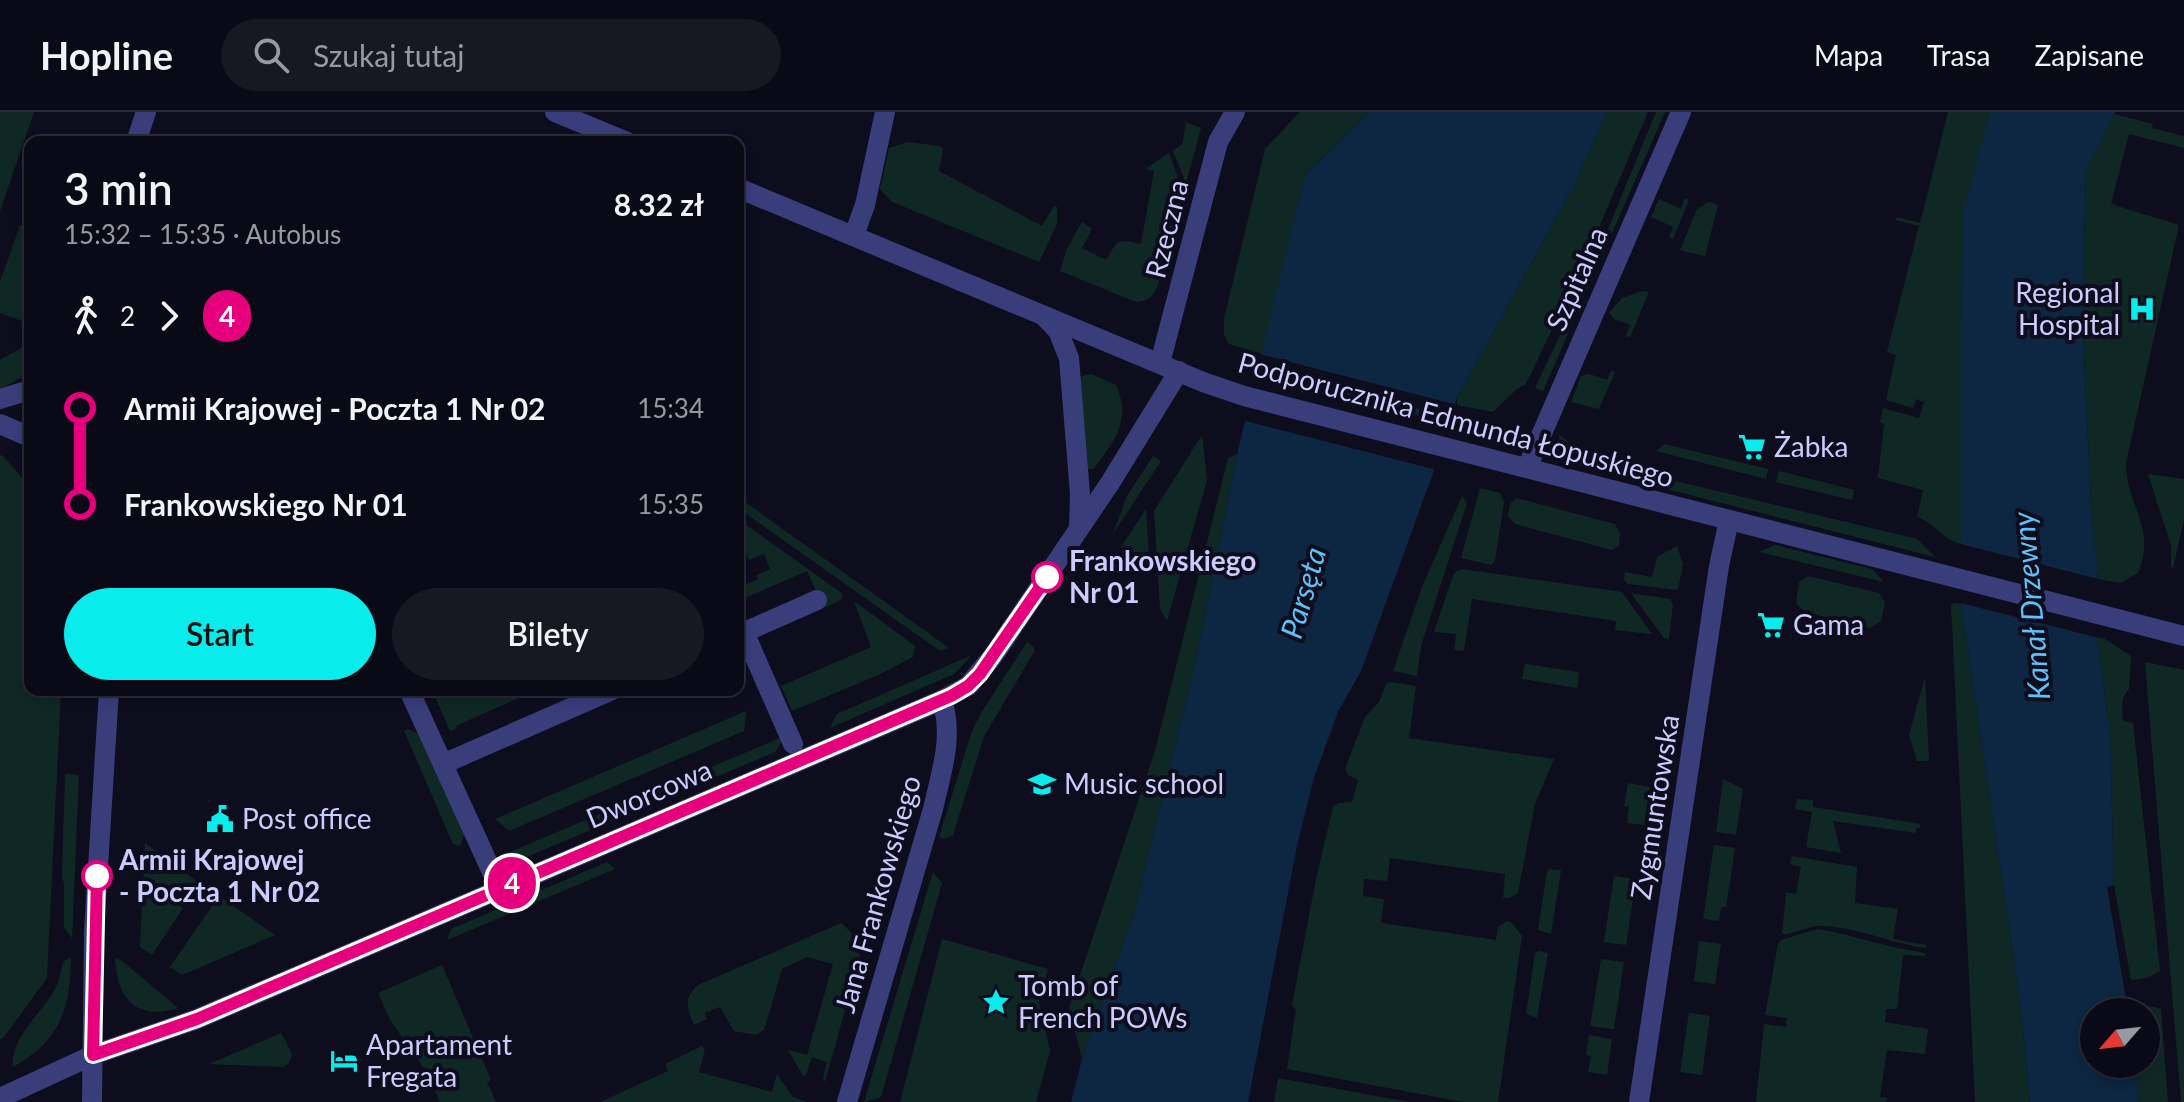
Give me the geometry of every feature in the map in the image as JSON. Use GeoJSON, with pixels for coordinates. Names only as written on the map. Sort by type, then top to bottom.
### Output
{"type":"FeatureCollection","features":[{"type":"Feature","properties":{"kind":"street"},"geometry":{"type":"LineString","coordinates":[[138,136],[146,112]]}},
{"type":"Feature","properties":{"kind":"street"},"geometry":{"type":"LineString","coordinates":[[555,112],[613,136]]}},
{"type":"Feature","properties":{"kind":"street"},"geometry":{"type":"LineString","coordinates":[[854,235],[865,205],[885,112]]}},
{"type":"Feature","properties":{"kind":"street","name":"Rzeczna"},"geometry":{"type":"LineString","coordinates":[[1170,367],[1218,142],[1235,112]]}},
{"type":"Feature","properties":{"kind":"street","name":"Szpitalna"},"geometry":{"type":"LineString","coordinates":[[1527,468],[1681,112]]}},
{"type":"Feature","properties":{"kind":"street","name":"Podporucznika Edmunda Łopuskiego"},"geometry":{"type":"LineString","coordinates":[[744,190],[1244,396],[2184,636]]}},
{"type":"Feature","properties":{"kind":"street"},"geometry":{"type":"LineString","coordinates":[[1043,314],[1058,331],[1069,358],[1080,494],[1079,529]]}},
{"type":"Feature","properties":{"kind":"street","name":"Dworcowa"},"geometry":{"type":"LineString","coordinates":[[0,1098],[93,1055],[197,1019],[942,700],[968,686],[980,674],[1145,428],[1170,367]]}},
{"type":"Feature","properties":{"kind":"street"},"geometry":{"type":"LineString","coordinates":[[0,399],[24,392]]}},
{"type":"Feature","properties":{"kind":"street"},"geometry":{"type":"LineString","coordinates":[[0,424],[24,434]]}},
{"type":"Feature","properties":{"kind":"street","name":"Zygmuntowska"},"geometry":{"type":"LineString","coordinates":[[1639,1102],[1719,566],[1729,520]]}},
{"type":"Feature","properties":{"kind":"street"},"geometry":{"type":"LineString","coordinates":[[744,632],[817,600]]}},
{"type":"Feature","properties":{"kind":"street"},"geometry":{"type":"LineString","coordinates":[[744,639],[793,744]]}},
{"type":"Feature","properties":{"kind":"street"},"geometry":{"type":"LineString","coordinates":[[92,1102],[94,931],[109,696]]}},
{"type":"Feature","properties":{"kind":"street"},"geometry":{"type":"LineString","coordinates":[[412,696],[492,872]]}},
{"type":"Feature","properties":{"kind":"street"},"geometry":{"type":"LineString","coordinates":[[443,764],[598,696]]}},
{"type":"Feature","properties":{"kind":"street","name":"Jana Frankowskiego"},"geometry":{"type":"LineString","coordinates":[[847,1102],[944,762],[948,738],[947,715],[942,700]]}},
{"type":"Feature","properties":{"kind":"green space"},"geometry":{"type":"Polygon","coordinates":[[[0,112],[34,112],[24,136],[0,211],[0,112]]]}},
{"type":"Feature","properties":{"kind":"green space"},"geometry":{"type":"Polygon","coordinates":[[[1300,112],[1369,112],[1305,175],[1263,354],[1229,344],[1224,334],[1224,319],[1265,149],[1300,112]]]}},
{"type":"Feature","properties":{"kind":"green space"},"geometry":{"type":"Polygon","coordinates":[[[1607,112],[1648,112],[1586,258],[1526,384],[1493,412],[1457,405],[1457,398],[1576,182],[1607,112]]]}},
{"type":"Feature","properties":{"kind":"green space"},"geometry":{"type":"Polygon","coordinates":[[[1656,112],[1665,112],[1543,391],[1535,388],[1595,261],[1656,112]]]}},
{"type":"Feature","properties":{"kind":"green space"},"geometry":{"type":"Polygon","coordinates":[[[1948,112],[1990,112],[1961,321],[1961,544],[1917,517],[1923,490],[1878,478],[1883,408],[1919,418],[1924,402],[1916,399],[1913,408],[1886,400],[1896,355],[1887,352],[1919,226],[1896,220],[1897,217],[1920,223],[1948,112]]]}},
{"type":"Feature","properties":{"kind":"green space"},"geometry":{"type":"Polygon","coordinates":[[[2114,114],[2184,136],[2184,148],[2129,134],[2111,204],[2179,225],[2126,463],[2127,478],[2143,529],[2143,557],[2138,573],[2121,583],[2098,579],[2092,526],[2082,313],[2086,170],[2114,114]]]}},
{"type":"Feature","properties":{"kind":"green space"},"geometry":{"type":"Polygon","coordinates":[[[1186,122],[1201,128],[1186,183],[1173,151],[1182,144],[1186,122]]]}},
{"type":"Feature","properties":{"kind":"green space"},"geometry":{"type":"Polygon","coordinates":[[[908,142],[940,146],[943,149],[939,171],[1042,226],[1054,206],[1057,207],[1057,224],[1039,262],[892,202],[880,189],[889,148],[908,142]]]}},
{"type":"Feature","properties":{"kind":"green space"},"geometry":{"type":"Polygon","coordinates":[[[1169,153],[1183,192],[1157,288],[1151,296],[1136,302],[1060,271],[1067,249],[1082,222],[1092,229],[1082,248],[1106,260],[1119,242],[1141,244],[1154,171],[1145,169],[1169,153]]]}},
{"type":"Feature","properties":{"kind":"green space"},"geometry":{"type":"Polygon","coordinates":[[[1685,198],[1689,200],[1673,239],[1669,237],[1673,227],[1651,217],[1659,199],[1681,209],[1685,198]]]}},
{"type":"Feature","properties":{"kind":"green space"},"geometry":{"type":"Polygon","coordinates":[[[1709,202],[1718,205],[1705,256],[1680,250],[1697,209],[1709,202]]]}},
{"type":"Feature","properties":{"kind":"green space"},"geometry":{"type":"Polygon","coordinates":[[[20,225],[24,226],[24,322],[0,313],[0,282],[20,225]]]}},
{"type":"Feature","properties":{"kind":"green space"},"geometry":{"type":"Polygon","coordinates":[[[1649,292],[1630,337],[1626,336],[1630,325],[1614,319],[1609,313],[1622,298],[1649,292]]]}},
{"type":"Feature","properties":{"kind":"green space"},"geometry":{"type":"Polygon","coordinates":[[[24,346],[24,375],[0,389],[0,360],[24,346]]]}},
{"type":"Feature","properties":{"kind":"green space"},"geometry":{"type":"Polygon","coordinates":[[[1611,371],[1615,372],[1599,409],[1571,402],[1581,376],[1589,374],[1607,380],[1611,371]]]}},
{"type":"Feature","properties":{"kind":"green space"},"geometry":{"type":"Polygon","coordinates":[[[1091,374],[1116,385],[1122,410],[1114,439],[1094,469],[1087,469],[1080,377],[1091,374]]]}},
{"type":"Feature","properties":{"kind":"green space"},"geometry":{"type":"Polygon","coordinates":[[[1559,434],[1582,454],[1608,465],[1610,474],[1583,467],[1569,459],[1564,453],[1559,434]]]}},
{"type":"Feature","properties":{"kind":"green space"},"geometry":{"type":"Polygon","coordinates":[[[1202,435],[1207,480],[1167,621],[1160,609],[1154,511],[1202,435]]]}},
{"type":"Feature","properties":{"kind":"green space"},"geometry":{"type":"Polygon","coordinates":[[[1664,444],[1768,469],[1766,479],[1656,451],[1664,444]]]}},
{"type":"Feature","properties":{"kind":"green space"},"geometry":{"type":"Polygon","coordinates":[[[1237,454],[1197,655],[1134,914],[1082,1059],[1069,1008],[1155,751],[1228,458],[1237,454]]]}},
{"type":"Feature","properties":{"kind":"green space"},"geometry":{"type":"Polygon","coordinates":[[[0,455],[24,480],[24,696],[61,696],[47,978],[0,1039],[0,455]]]}},
{"type":"Feature","properties":{"kind":"green space"},"geometry":{"type":"Polygon","coordinates":[[[1153,456],[1161,461],[1113,534],[1127,496],[1153,456]]]}},
{"type":"Feature","properties":{"kind":"green space"},"geometry":{"type":"Polygon","coordinates":[[[1634,471],[1917,539],[1935,557],[1627,479],[1634,471]]]}},
{"type":"Feature","properties":{"kind":"green space"},"geometry":{"type":"Polygon","coordinates":[[[1779,471],[1854,490],[1852,500],[1776,482],[1779,471]]]}},
{"type":"Feature","properties":{"kind":"green space"},"geometry":{"type":"Polygon","coordinates":[[[2148,474],[2184,479],[2184,519],[2173,568],[2171,545],[2148,474]]]}},
{"type":"Feature","properties":{"kind":"green space"},"geometry":{"type":"Polygon","coordinates":[[[1480,488],[1500,493],[1504,502],[1495,561],[1491,565],[1461,558],[1480,488]]]}},
{"type":"Feature","properties":{"kind":"green space"},"geometry":{"type":"Polygon","coordinates":[[[1462,496],[1467,503],[1421,646],[1417,676],[1393,671],[1422,587],[1462,496]]]}},
{"type":"Feature","properties":{"kind":"green space"},"geometry":{"type":"Polygon","coordinates":[[[1516,498],[1615,524],[1620,534],[1619,546],[1612,550],[1515,524],[1508,516],[1510,504],[1516,498]]]}},
{"type":"Feature","properties":{"kind":"green space"},"geometry":{"type":"Polygon","coordinates":[[[744,501],[949,648],[940,651],[744,512],[744,501]]]}},
{"type":"Feature","properties":{"kind":"green space"},"geometry":{"type":"Polygon","coordinates":[[[1146,509],[1150,573],[1121,547],[1146,509]]]}},
{"type":"Feature","properties":{"kind":"green space"},"geometry":{"type":"Polygon","coordinates":[[[744,523],[843,594],[841,600],[824,608],[807,571],[744,598],[744,585],[770,569],[764,554],[749,560],[744,549],[744,523]]]}},
{"type":"Feature","properties":{"kind":"green space"},"geometry":{"type":"Polygon","coordinates":[[[1775,545],[1872,569],[1884,582],[1759,552],[1775,545]]]}},
{"type":"Feature","properties":{"kind":"green space"},"geometry":{"type":"Polygon","coordinates":[[[1677,546],[1683,564],[1678,590],[1628,584],[1624,580],[1625,572],[1652,577],[1657,557],[1677,546]]]}},
{"type":"Feature","properties":{"kind":"green space"},"geometry":{"type":"Polygon","coordinates":[[[1462,569],[1622,592],[1652,634],[1615,630],[1616,621],[1472,599],[1464,651],[1454,650],[1456,634],[1434,632],[1454,573],[1462,569]]]}},
{"type":"Feature","properties":{"kind":"green space"},"geometry":{"type":"Polygon","coordinates":[[[1808,576],[1879,593],[1885,602],[1881,621],[1870,628],[1804,612],[1796,603],[1799,582],[1808,576]]]}},
{"type":"Feature","properties":{"kind":"green space"},"geometry":{"type":"Polygon","coordinates":[[[1631,593],[1670,599],[1673,604],[1669,639],[1664,638],[1631,593]]]}},
{"type":"Feature","properties":{"kind":"green space"},"geometry":{"type":"Polygon","coordinates":[[[854,601],[915,646],[913,657],[792,711],[781,686],[871,647],[854,601]]]}},
{"type":"Feature","properties":{"kind":"green space"},"geometry":{"type":"Polygon","coordinates":[[[1951,604],[1961,604],[2020,1001],[2030,1102],[1975,1102],[1951,604]]]}},
{"type":"Feature","properties":{"kind":"green space"},"geometry":{"type":"Polygon","coordinates":[[[2097,637],[2131,656],[2129,689],[2123,700],[2123,721],[2133,723],[2160,971],[2146,978],[2131,980],[2114,885],[2110,735],[2097,637]]]}},
{"type":"Feature","properties":{"kind":"green space"},"geometry":{"type":"Polygon","coordinates":[[[1027,642],[1034,647],[1034,652],[984,736],[953,835],[945,839],[939,837],[971,734],[1027,642]]]}},
{"type":"Feature","properties":{"kind":"green space"},"geometry":{"type":"Polygon","coordinates":[[[972,655],[954,674],[830,728],[837,714],[972,655]]]}},
{"type":"Feature","properties":{"kind":"green space"},"geometry":{"type":"Polygon","coordinates":[[[2145,662],[2184,670],[2184,1102],[2181,1102],[2145,662]]]}},
{"type":"Feature","properties":{"kind":"green space"},"geometry":{"type":"Polygon","coordinates":[[[1525,664],[1579,672],[1577,688],[1522,679],[1525,664]]]}},
{"type":"Feature","properties":{"kind":"green space"},"geometry":{"type":"Polygon","coordinates":[[[1925,677],[1929,761],[1917,761],[1909,735],[1925,677]]]}},
{"type":"Feature","properties":{"kind":"green space"},"geometry":{"type":"Polygon","coordinates":[[[1386,684],[1416,686],[1409,738],[1554,759],[1535,804],[1518,893],[1503,898],[1505,874],[1390,858],[1387,881],[1364,879],[1363,896],[1384,899],[1381,923],[1496,940],[1498,927],[1507,921],[1522,936],[1498,1102],[1463,1102],[1287,1069],[1296,1010],[1292,1005],[1333,807],[1352,802],[1358,780],[1348,775],[1345,769],[1365,717],[1379,702],[1386,684]]]}},
{"type":"Feature","properties":{"kind":"green space"},"geometry":{"type":"Polygon","coordinates":[[[435,696],[523,696],[456,726],[450,731],[435,696]]]}},
{"type":"Feature","properties":{"kind":"green space"},"geometry":{"type":"Polygon","coordinates":[[[746,711],[744,731],[509,831],[495,819],[746,711]]]}},
{"type":"Feature","properties":{"kind":"green space"},"geometry":{"type":"Polygon","coordinates":[[[408,729],[420,734],[465,833],[460,846],[453,844],[404,731],[408,729]]]}},
{"type":"Feature","properties":{"kind":"green space"},"geometry":{"type":"Polygon","coordinates":[[[780,738],[781,743],[775,752],[517,861],[500,856],[780,738]]]}},
{"type":"Feature","properties":{"kind":"green space"},"geometry":{"type":"Polygon","coordinates":[[[65,774],[79,775],[72,938],[64,928],[65,774]]]}},
{"type":"Feature","properties":{"kind":"green space"},"geometry":{"type":"Polygon","coordinates":[[[1723,779],[1743,789],[1736,835],[1716,832],[1723,779]]]}},
{"type":"Feature","properties":{"kind":"green space"},"geometry":{"type":"Polygon","coordinates":[[[1628,783],[1650,787],[1644,825],[1627,823],[1629,807],[1624,806],[1628,783]]]}},
{"type":"Feature","properties":{"kind":"green space"},"geometry":{"type":"Polygon","coordinates":[[[1797,799],[1813,800],[1813,807],[1915,823],[1920,824],[1920,828],[1916,828],[1916,833],[1833,821],[1841,853],[1806,847],[1812,812],[1795,809],[1797,799]]]}},
{"type":"Feature","properties":{"kind":"green space"},"geometry":{"type":"Polygon","coordinates":[[[145,843],[200,884],[193,894],[179,884],[169,898],[183,908],[152,955],[140,947],[145,843]]]}},
{"type":"Feature","properties":{"kind":"green space"},"geometry":{"type":"Polygon","coordinates":[[[1714,845],[1735,848],[1726,907],[1721,907],[1719,921],[1703,919],[1714,845]]]}},
{"type":"Feature","properties":{"kind":"green space"},"geometry":{"type":"Polygon","coordinates":[[[1792,856],[1857,867],[1855,903],[1898,909],[1893,939],[1927,945],[1926,948],[1831,926],[1814,926],[1782,934],[1786,892],[1796,894],[1801,867],[1790,864],[1792,856]]]}},
{"type":"Feature","properties":{"kind":"green space"},"geometry":{"type":"Polygon","coordinates":[[[607,862],[615,869],[447,940],[451,929],[607,862]]]}},
{"type":"Feature","properties":{"kind":"green space"},"geometry":{"type":"Polygon","coordinates":[[[1550,869],[1561,870],[1551,934],[1538,930],[1550,869]]]}},
{"type":"Feature","properties":{"kind":"green space"},"geometry":{"type":"Polygon","coordinates":[[[933,872],[942,883],[881,1097],[864,1102],[933,872]]]}},
{"type":"Feature","properties":{"kind":"green space"},"geometry":{"type":"Polygon","coordinates":[[[1614,876],[1636,879],[1626,945],[1604,942],[1614,876]]]}},
{"type":"Feature","properties":{"kind":"green space"},"geometry":{"type":"Polygon","coordinates":[[[219,896],[275,935],[182,975],[170,967],[219,896]]]}},
{"type":"Feature","properties":{"kind":"green space"},"geometry":{"type":"Polygon","coordinates":[[[841,923],[855,936],[860,956],[825,1082],[827,1062],[812,1057],[803,1076],[788,1050],[807,1055],[833,964],[807,957],[782,969],[764,1030],[756,1035],[734,1031],[720,1007],[705,1013],[707,1019],[694,1025],[688,1004],[690,995],[698,985],[841,923]]]}},
{"type":"Feature","properties":{"kind":"green space"},"geometry":{"type":"Polygon","coordinates":[[[1817,929],[1925,953],[1925,956],[1903,955],[1897,1009],[1886,1009],[1885,1022],[1928,1029],[1925,1054],[1887,1050],[1880,1097],[1887,1098],[1886,1102],[1756,1102],[1764,1024],[1786,1027],[1787,1018],[1765,1015],[1778,944],[1781,940],[1817,929]]]}},
{"type":"Feature","properties":{"kind":"green space"},"geometry":{"type":"Polygon","coordinates":[[[942,939],[1048,969],[1039,1002],[1050,1051],[1036,1102],[900,1102],[942,939]]]}},
{"type":"Feature","properties":{"kind":"green space"},"geometry":{"type":"Polygon","coordinates":[[[1699,941],[1721,944],[1715,984],[1694,981],[1699,941]]]}},
{"type":"Feature","properties":{"kind":"green space"},"geometry":{"type":"Polygon","coordinates":[[[1535,953],[1548,953],[1537,1018],[1526,1014],[1535,953]]]}},
{"type":"Feature","properties":{"kind":"green space"},"geometry":{"type":"Polygon","coordinates":[[[71,957],[68,992],[60,1021],[42,1046],[13,1067],[13,1056],[21,1036],[54,991],[64,961],[71,957]]]}},
{"type":"Feature","properties":{"kind":"green space"},"geometry":{"type":"Polygon","coordinates":[[[115,958],[178,1008],[151,1011],[140,1009],[132,1003],[120,985],[115,958]]]}},
{"type":"Feature","properties":{"kind":"green space"},"geometry":{"type":"Polygon","coordinates":[[[1601,959],[1624,962],[1614,1029],[1590,1026],[1601,959]]]}},
{"type":"Feature","properties":{"kind":"green space"},"geometry":{"type":"Polygon","coordinates":[[[442,965],[491,1080],[487,1082],[496,1102],[440,1102],[429,1075],[390,1020],[378,993],[442,965]]]}},
{"type":"Feature","properties":{"kind":"green space"},"geometry":{"type":"Polygon","coordinates":[[[2160,1009],[2168,1102],[2139,1102],[2136,1078],[2160,1078],[2160,1009]]]}},
{"type":"Feature","properties":{"kind":"green space"},"geometry":{"type":"Polygon","coordinates":[[[1689,1013],[1710,1016],[1702,1075],[1680,1072],[1689,1013]]]}},
{"type":"Feature","properties":{"kind":"green space"},"geometry":{"type":"Polygon","coordinates":[[[281,1033],[292,1054],[289,1063],[283,1067],[209,1064],[281,1033]]]}},
{"type":"Feature","properties":{"kind":"green space"},"geometry":{"type":"Polygon","coordinates":[[[1589,1035],[1612,1039],[1607,1075],[1588,1072],[1591,1056],[1586,1055],[1589,1035]]]}},
{"type":"Feature","properties":{"kind":"green space"},"geometry":{"type":"Polygon","coordinates":[[[702,1046],[705,1050],[699,1072],[772,1092],[777,1074],[793,1097],[807,1102],[600,1102],[668,1071],[665,1064],[702,1046]]]}},
{"type":"Feature","properties":{"kind":"green space"},"geometry":{"type":"Polygon","coordinates":[[[1278,1078],[1409,1102],[1274,1102],[1278,1078]]]}},
{"type":"Feature","properties":{"kind":"water","name":"Parsęta"},"geometry":{"type":"Polygon","coordinates":[[[1369,112],[1607,112],[1576,182],[1457,398],[1361,671],[1338,712],[1314,778],[1297,846],[1248,1102],[1071,1102],[1082,1059],[1134,914],[1197,655],[1237,454],[1305,175],[1369,112]]]}},
{"type":"Feature","properties":{"kind":"water","name":"Kanał Drzewny"},"geometry":{"type":"Polygon","coordinates":[[[1990,112],[2115,112],[2086,170],[2082,313],[2092,526],[2097,562],[2097,637],[2110,735],[2114,885],[2107,887],[2126,998],[2080,998],[2080,1078],[2136,1078],[2139,1102],[2030,1102],[2020,1001],[1961,604],[1964,211],[1990,112]]]}},
{"type":"Feature","properties":{"kind":"pier"},"geometry":{"type":"Polygon","coordinates":[[[1259,354],[1459,405],[1455,418],[1255,368],[1259,354]]]}},
{"type":"Feature","properties":{"kind":"pier"},"geometry":{"type":"Polygon","coordinates":[[[1253,376],[1453,424],[1437,470],[1242,420],[1253,376]]]}},
{"type":"Feature","properties":{"kind":"pier"},"geometry":{"type":"Polygon","coordinates":[[[1957,543],[2098,579],[2099,638],[1957,602],[1957,543]]]}},
{"type":"Feature","properties":{"kind":"bus line","name":"4"},"geometry":{"type":"LineString","coordinates":[[97,876],[93,1055],[197,1019],[951,696],[980,674],[1047,577]]}},
{"type":"Feature","properties":{"kind":"place","name":"Regional Hospital"},"geometry":{"type":"Point","coordinates":[2142,309]}},
{"type":"Feature","properties":{"kind":"place","name":"Żabka"},"geometry":{"type":"Point","coordinates":[1752,447]}},
{"type":"Feature","properties":{"kind":"place","name":"Frankowskiego Nr 01"},"geometry":{"type":"Point","coordinates":[1047,577]}},
{"type":"Feature","properties":{"kind":"place","name":"Gama"},"geometry":{"type":"Point","coordinates":[1771,625]}},
{"type":"Feature","properties":{"kind":"place","name":"Music school"},"geometry":{"type":"Point","coordinates":[1042,784]}},
{"type":"Feature","properties":{"kind":"place","name":"Post office"},"geometry":{"type":"Point","coordinates":[220,819]}},
{"type":"Feature","properties":{"kind":"place","name":"Armii Krajowej - Poczta 1 Nr 02"},"geometry":{"type":"Point","coordinates":[97,876]}},
{"type":"Feature","properties":{"kind":"place","name":"Tomb of French POWs"},"geometry":{"type":"Point","coordinates":[996,1002]}},
{"type":"Feature","properties":{"kind":"place","name":"Apartament Fregata"},"geometry":{"type":"Point","coordinates":[344,1061]}}]}
